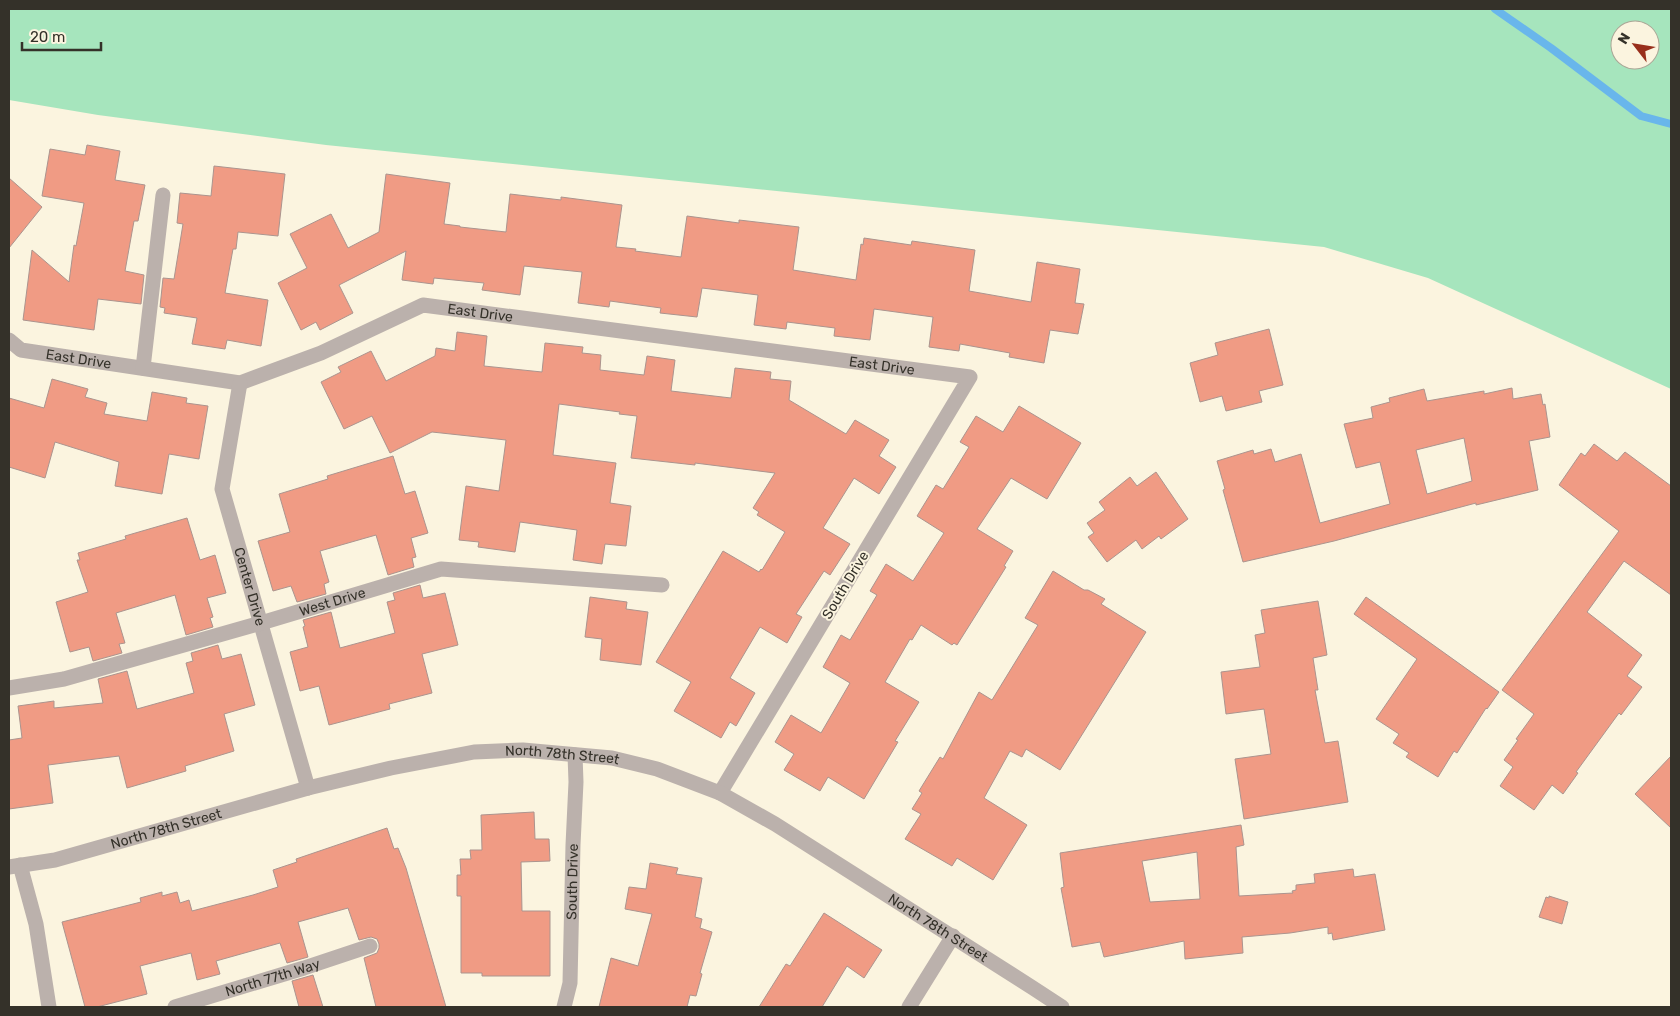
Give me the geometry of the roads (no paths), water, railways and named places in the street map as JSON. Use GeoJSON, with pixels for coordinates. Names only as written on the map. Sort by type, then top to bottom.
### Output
{"type":"FeatureCollection","features":[{"type":"Feature","properties":{"kind":"street"},"geometry":{"type":"LineString","coordinates":[[143,368],[163,195]]}},
{"type":"Feature","properties":{"kind":"street","name":"East Drive"},"geometry":{"type":"LineString","coordinates":[[9,340],[20,350],[240,383],[321,353],[423,305],[970,377]]}},
{"type":"Feature","properties":{"kind":"street","name":"South Drive"},"geometry":{"type":"LineString","coordinates":[[720,793],[970,377]]}},
{"type":"Feature","properties":{"kind":"street","name":"Center Drive"},"geometry":{"type":"LineString","coordinates":[[240,383],[222,489],[308,788]]}},
{"type":"Feature","properties":{"kind":"street","name":"West Drive"},"geometry":{"type":"LineString","coordinates":[[9,688],[64,679],[261,623],[440,569],[662,585]]}},
{"type":"Feature","properties":{"kind":"street","name":"North 78th Street"},"geometry":{"type":"LineString","coordinates":[[14,866],[55,860],[308,788],[391,768],[474,752],[523,750],[612,758],[657,769],[720,793],[775,824],[1062,1007]]}},
{"type":"Feature","properties":{"kind":"street","name":"South Drive"},"geometry":{"type":"LineString","coordinates":[[564,1007],[570,982],[576,782],[575,755]]}},
{"type":"Feature","properties":{"kind":"street"},"geometry":{"type":"LineString","coordinates":[[14,866],[36,924],[49,1007]]}},
{"type":"Feature","properties":{"kind":"street"},"geometry":{"type":"LineString","coordinates":[[909,1007],[952,936]]}},
{"type":"Feature","properties":{"kind":"street","name":"North 77th Way"},"geometry":{"type":"LineString","coordinates":[[175,1007],[370,946]]}},
{"type":"Feature","properties":{"kind":"waterway"},"geometry":{"type":"LineString","coordinates":[[1495,9],[1551,48],[1641,116],[1671,124]]}}]}
